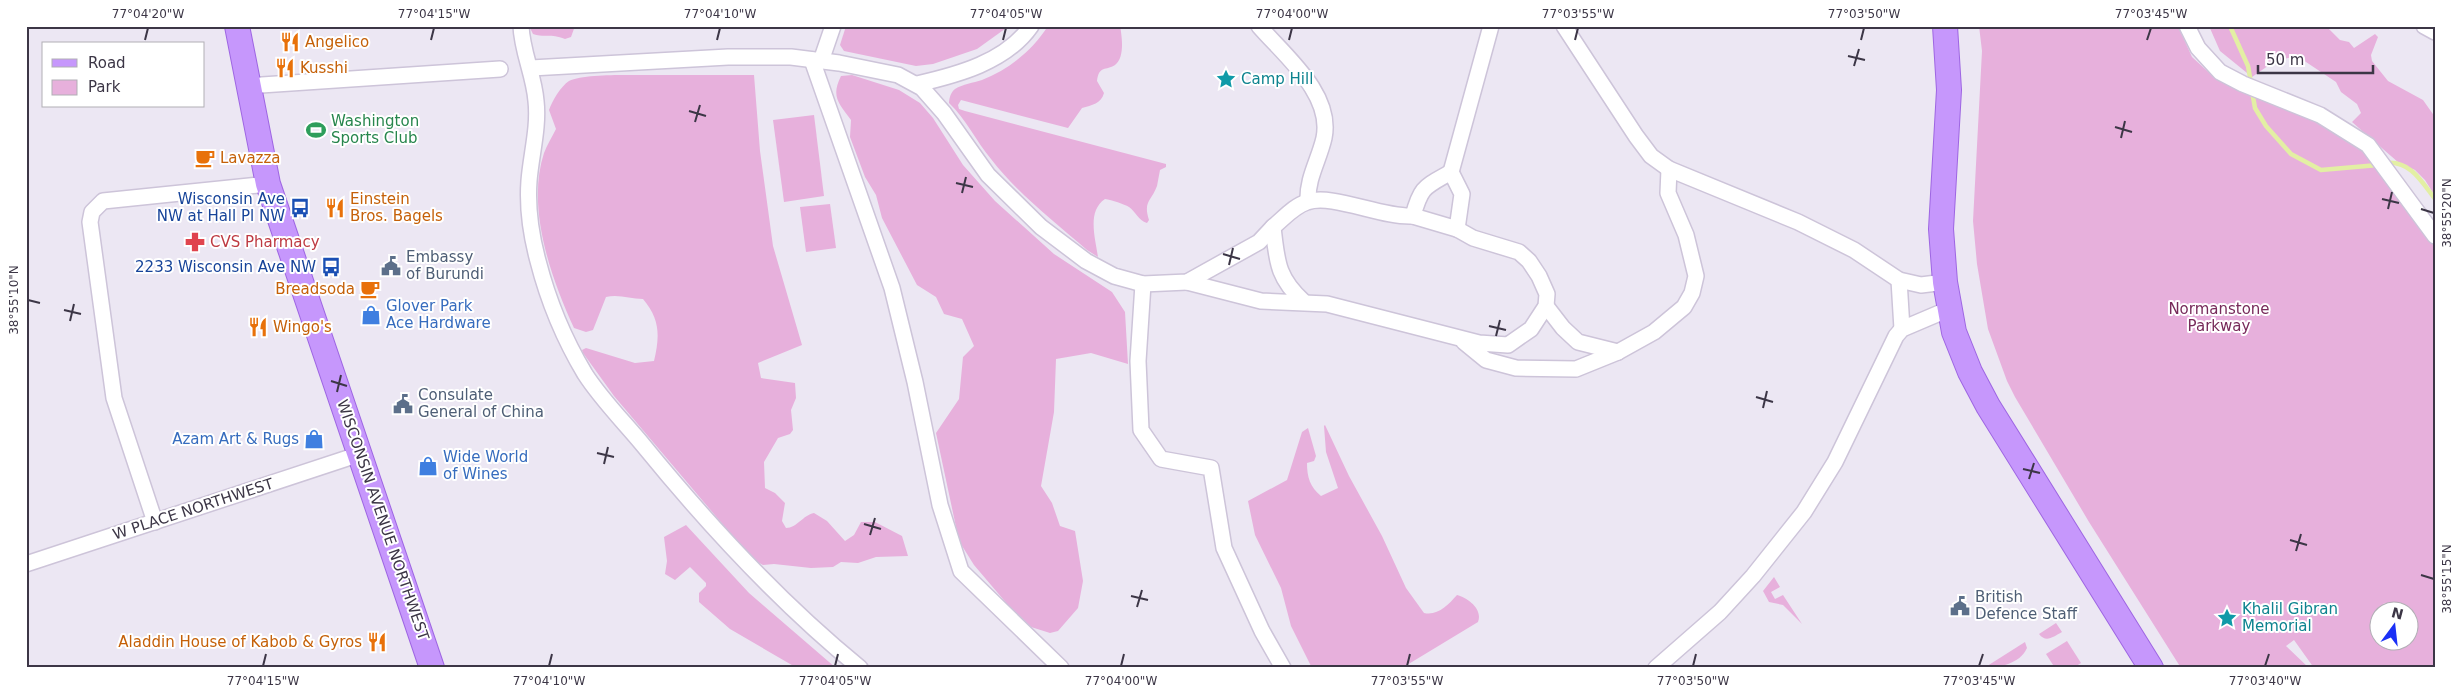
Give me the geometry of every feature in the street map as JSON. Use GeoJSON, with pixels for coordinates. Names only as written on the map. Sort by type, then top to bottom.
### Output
{"type":"FeatureCollection","features":[{"type":"Feature","properties":{"kind":"main road","name":"WISCONSIN AVENUE NORTHWEST"},"geometry":{"type":"LineString","coordinates":[[237,26],[268,184],[432,668]]}},
{"type":"Feature","properties":{"kind":"main road"},"geometry":{"type":"LineString","coordinates":[[1945,26],[1948,99],[1941,229],[1945,282],[1954,332],[1984,399],[2151,668]]}},
{"type":"Feature","properties":{"kind":"street"},"geometry":{"type":"LineString","coordinates":[[521,26],[524,50],[531,68],[536,102],[528,183],[530,226],[548,294],[565,336],[582,368],[661,467],[754,572],[825,639],[860,668]]}},
{"type":"Feature","properties":{"kind":"street"},"geometry":{"type":"LineString","coordinates":[[832,26],[816,60],[892,288],[915,382],[940,505],[961,571],[1061,668]]}},
{"type":"Feature","properties":{"kind":"street"},"geometry":{"type":"LineString","coordinates":[[917,84],[953,76],[1005,52],[1031,26]]}},
{"type":"Feature","properties":{"kind":"street"},"geometry":{"type":"LineString","coordinates":[[1259,26],[1314,89],[1322,104],[1325,124],[1324,139],[1307,187],[1308,201]]}},
{"type":"Feature","properties":{"kind":"street"},"geometry":{"type":"LineString","coordinates":[[1457,229],[1462,194],[1451,172],[1491,26]]}},
{"type":"Feature","properties":{"kind":"street"},"geometry":{"type":"LineString","coordinates":[[1564,26],[1636,136],[1651,156],[1669,170],[1798,222],[1854,250],[1899,280],[1921,285],[1945,282]]}},
{"type":"Feature","properties":{"kind":"street"},"geometry":{"type":"LineString","coordinates":[[2187,26],[2198,48],[2220,72],[2258,90],[2300,106],[2336,124],[2368,145],[2435,236]]}},
{"type":"Feature","properties":{"kind":"street"},"geometry":{"type":"LineString","coordinates":[[2424,26],[2435,32]]}},
{"type":"Feature","properties":{"kind":"street"},"geometry":{"type":"LineString","coordinates":[[531,68],[736,57],[816,60],[870,68],[898,75],[917,84],[944,113],[988,175],[1025,213],[1086,261],[1114,276],[1143,284],[1187,282],[1261,301],[1328,304],[1478,344],[1508,345],[1530,329],[1546,306],[1547,294],[1539,276],[1529,261],[1519,252],[1474,238],[1457,229],[1413,216],[1398,217],[1324,199],[1308,201],[1295,208],[1273,227],[1260,242],[1187,282]]}},
{"type":"Feature","properties":{"kind":"street"},"geometry":{"type":"LineString","coordinates":[[248,86],[500,69]]}},
{"type":"Feature","properties":{"kind":"street"},"geometry":{"type":"LineString","coordinates":[[1461,339],[1486,360],[1516,368],[1576,369],[1618,352],[1654,332],[1684,307],[1692,294],[1696,276],[1686,235],[1668,192],[1669,170]]}},
{"type":"Feature","properties":{"kind":"street"},"geometry":{"type":"LineString","coordinates":[[1413,216],[1418,195],[1427,185],[1451,172]]}},
{"type":"Feature","properties":{"kind":"street"},"geometry":{"type":"LineString","coordinates":[[155,522],[114,398],[90,217],[94,207],[103,201],[268,184]]}},
{"type":"Feature","properties":{"kind":"street"},"geometry":{"type":"LineString","coordinates":[[1273,227],[1276,255],[1281,272],[1288,287],[1304,302]]}},
{"type":"Feature","properties":{"kind":"street"},"geometry":{"type":"LineString","coordinates":[[1899,280],[1902,329]]}},
{"type":"Feature","properties":{"kind":"street"},"geometry":{"type":"LineString","coordinates":[[1143,284],[1138,361],[1141,430],[1161,459],[1211,468],[1224,548],[1262,631],[1283,668]]}},
{"type":"Feature","properties":{"kind":"street"},"geometry":{"type":"LineString","coordinates":[[1546,306],[1563,328],[1578,342],[1618,352]]}},
{"type":"Feature","properties":{"kind":"street"},"geometry":{"type":"LineString","coordinates":[[1656,668],[1720,612],[1753,576],[1804,512],[1835,462],[1891,342],[1902,329],[1949,309]]}},
{"type":"Feature","properties":{"kind":"street","name":"W PLACE NORTHWEST"},"geometry":{"type":"LineString","coordinates":[[26,564],[360,454]]}},
{"type":"Feature","properties":{"kind":"green space"},"geometry":{"type":"Polygon","coordinates":[[[529,26],[575,26],[571,37],[565,39],[533,34],[529,26]]]}},
{"type":"Feature","properties":{"kind":"green space"},"geometry":{"type":"Polygon","coordinates":[[[846,26],[1009,26],[977,49],[933,64],[916,66],[844,51],[840,45],[846,26]]]}},
{"type":"Feature","properties":{"kind":"green space"},"geometry":{"type":"Polygon","coordinates":[[[1048,26],[1120,26],[1122,52],[1118,62],[1112,67],[1101,70],[1098,76],[1097,81],[1104,93],[1101,100],[1093,105],[1082,108],[1068,128],[961,100],[958,105],[959,109],[965,111],[1166,164],[1166,167],[1160,170],[1157,186],[1147,205],[1149,220],[1147,223],[1141,220],[1129,207],[1114,201],[1105,199],[1099,204],[1094,217],[1094,233],[1098,257],[1049,218],[1013,184],[991,159],[961,116],[949,103],[950,95],[955,89],[992,76],[1011,65],[1035,43],[1048,26]]]}},
{"type":"Feature","properties":{"kind":"green space","name":"Normanstone Parkway"},"geometry":{"type":"Polygon","coordinates":[[[1979,26],[2178,26],[2192,57],[2216,79],[2317,118],[2369,151],[2435,232],[2435,668],[2314,668],[2294,640],[2286,646],[2309,668],[2181,668],[2089,522],[2007,381],[1988,329],[1977,264],[1973,221],[1982,51],[1979,26]]]}},
{"type":"Feature","properties":{"kind":"green space"},"geometry":{"type":"Polygon","coordinates":[[[2209,26],[2326,26],[2340,40],[2349,42],[2354,48],[2375,34],[2378,37],[2371,55],[2372,61],[2388,81],[2423,100],[2435,117],[2435,196],[2425,180],[2415,170],[2399,163],[2352,122],[2361,113],[2357,104],[2341,92],[2336,82],[2297,56],[2275,61],[2252,77],[2220,51],[2209,26]]]}},
{"type":"Feature","properties":{"kind":"green space"},"geometry":{"type":"Polygon","coordinates":[[[754,75],[760,151],[773,246],[802,345],[758,363],[761,378],[795,383],[796,398],[791,410],[793,430],[790,434],[778,438],[764,462],[765,488],[775,493],[785,503],[782,521],[786,528],[793,526],[814,513],[827,521],[845,541],[854,535],[861,522],[875,522],[902,536],[908,556],[876,557],[858,563],[841,562],[833,567],[811,568],[774,564],[763,565],[752,559],[614,396],[583,353],[582,350],[586,348],[635,363],[654,361],[658,336],[656,321],[649,306],[643,299],[606,297],[593,330],[586,332],[574,328],[557,287],[544,242],[538,197],[539,174],[544,153],[556,129],[549,110],[563,86],[575,79],[593,76],[754,75]]]}},
{"type":"Feature","properties":{"kind":"green space"},"geometry":{"type":"Polygon","coordinates":[[[852,75],[899,90],[920,103],[933,118],[963,165],[995,201],[1054,254],[1112,292],[1125,312],[1128,364],[1091,353],[1056,359],[1054,412],[1041,486],[1052,503],[1060,526],[1075,531],[1083,581],[1078,608],[1058,631],[1050,633],[1031,627],[1008,605],[974,565],[959,541],[936,433],[959,399],[963,357],[974,346],[962,319],[944,314],[936,297],[917,285],[882,218],[876,195],[865,177],[850,137],[851,120],[837,99],[836,94],[841,76],[852,75]]]}},
{"type":"Feature","properties":{"kind":"green space"},"geometry":{"type":"Polygon","coordinates":[[[814,115],[824,196],[784,202],[773,120],[814,115]]]}},
{"type":"Feature","properties":{"kind":"green space"},"geometry":{"type":"Polygon","coordinates":[[[830,204],[836,248],[806,252],[800,207],[830,204]]]}},
{"type":"Feature","properties":{"kind":"green space"},"geometry":{"type":"Polygon","coordinates":[[[1325,425],[1349,476],[1382,536],[1406,588],[1424,613],[1438,611],[1457,595],[1470,601],[1478,613],[1478,622],[1402,668],[1312,668],[1291,626],[1281,588],[1255,535],[1248,501],[1287,480],[1302,432],[1308,428],[1316,456],[1314,461],[1307,463],[1312,485],[1321,496],[1338,488],[1326,452],[1325,425]]]}},
{"type":"Feature","properties":{"kind":"green space"},"geometry":{"type":"Polygon","coordinates":[[[686,525],[749,593],[836,668],[797,668],[730,629],[699,602],[699,593],[706,586],[706,583],[690,567],[675,580],[665,574],[667,561],[664,537],[686,525]]]}},
{"type":"Feature","properties":{"kind":"green space"},"geometry":{"type":"Polygon","coordinates":[[[1774,577],[1780,587],[1771,592],[1775,599],[1783,595],[1802,624],[1783,605],[1769,602],[1763,591],[1774,577]]]}},
{"type":"Feature","properties":{"kind":"green space"},"geometry":{"type":"Polygon","coordinates":[[[2056,623],[2062,632],[2047,639],[2039,634],[2056,623]]]}},
{"type":"Feature","properties":{"kind":"green space"},"geometry":{"type":"Polygon","coordinates":[[[2067,641],[2081,663],[2073,668],[2055,668],[2046,654],[2067,641]]]}},
{"type":"Feature","properties":{"kind":"green space"},"geometry":{"type":"Polygon","coordinates":[[[2025,642],[2027,648],[2019,658],[2002,666],[1984,668],[2025,642]]]}},
{"type":"Feature","properties":{"kind":"waterway"},"geometry":{"type":"LineString","coordinates":[[2230,26],[2248,66],[2251,83]]}},
{"type":"Feature","properties":{"kind":"waterway"},"geometry":{"type":"LineString","coordinates":[[2252,91],[2255,108],[2266,126],[2291,154],[2321,170],[2378,165]]}},
{"type":"Feature","properties":{"kind":"waterway"},"geometry":{"type":"LineString","coordinates":[[2386,163],[2402,165],[2415,173],[2435,199]]}},
{"type":"Feature","properties":{"kind":"place","name":"Angelico"},"geometry":{"type":"Point","coordinates":[290,42]}},
{"type":"Feature","properties":{"kind":"place","name":"Kusshi"},"geometry":{"type":"Point","coordinates":[285,68]}},
{"type":"Feature","properties":{"kind":"place","name":"Camp Hill"},"geometry":{"type":"Point","coordinates":[1226,79]}},
{"type":"Feature","properties":{"kind":"place","name":"Washington Sports Club"},"geometry":{"type":"Point","coordinates":[316,130]}},
{"type":"Feature","properties":{"kind":"place","name":"Lavazza"},"geometry":{"type":"Point","coordinates":[205,158]}},
{"type":"Feature","properties":{"kind":"place","name":"Wisconsin Ave NW at Hall Pl NW"},"geometry":{"type":"Point","coordinates":[300,208]}},
{"type":"Feature","properties":{"kind":"place","name":"Einstein Bros. Bagels"},"geometry":{"type":"Point","coordinates":[335,208]}},
{"type":"Feature","properties":{"kind":"place","name":"CVS Pharmacy"},"geometry":{"type":"Point","coordinates":[195,242]}},
{"type":"Feature","properties":{"kind":"place","name":"Embassy of Burundi"},"geometry":{"type":"Point","coordinates":[391,266]}},
{"type":"Feature","properties":{"kind":"place","name":"2233 Wisconsin Ave NW"},"geometry":{"type":"Point","coordinates":[331,267]}},
{"type":"Feature","properties":{"kind":"place","name":"Breadsoda"},"geometry":{"type":"Point","coordinates":[370,289]}},
{"type":"Feature","properties":{"kind":"place","name":"Glover Park Ace Hardware"},"geometry":{"type":"Point","coordinates":[371,315]}},
{"type":"Feature","properties":{"kind":"place","name":"Wingo's"},"geometry":{"type":"Point","coordinates":[258,327]}},
{"type":"Feature","properties":{"kind":"place","name":"Consulate General of China"},"geometry":{"type":"Point","coordinates":[403,404]}},
{"type":"Feature","properties":{"kind":"place","name":"Azam Art & Rugs"},"geometry":{"type":"Point","coordinates":[314,439]}},
{"type":"Feature","properties":{"kind":"place","name":"Wide World of Wines"},"geometry":{"type":"Point","coordinates":[428,466]}},
{"type":"Feature","properties":{"kind":"place","name":"British Defence Staff"},"geometry":{"type":"Point","coordinates":[1960,606]}},
{"type":"Feature","properties":{"kind":"place","name":"Khalil Gibran Memorial"},"geometry":{"type":"Point","coordinates":[2227,618]}},
{"type":"Feature","properties":{"kind":"place","name":"Aladdin House of Kabob & Gyros"},"geometry":{"type":"Point","coordinates":[377,642]}}]}
